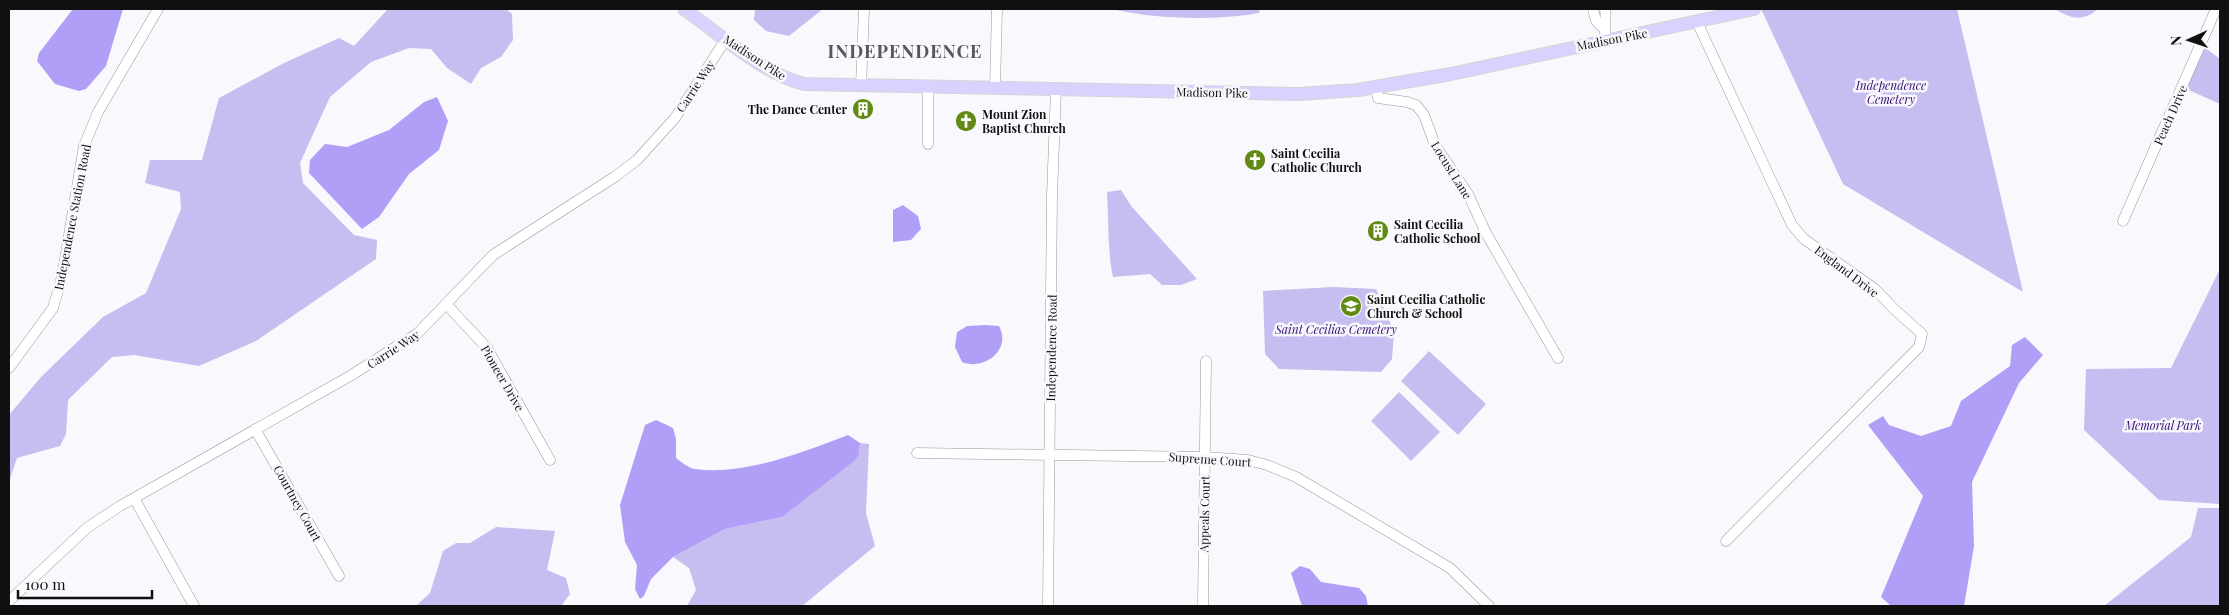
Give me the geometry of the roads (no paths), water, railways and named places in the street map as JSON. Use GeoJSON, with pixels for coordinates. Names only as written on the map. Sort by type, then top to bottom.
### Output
{"type":"FeatureCollection","features":[{"type":"Feature","properties":{"kind":"main road","name":"Madison Pike"},"geometry":{"type":"LineString","coordinates":[[684,9],[770,70],[788,80],[820,86],[1299,94],[1333,93],[1451,74],[1754,9]]}},
{"type":"Feature","properties":{"kind":"street","name":"Independence Station Road"},"geometry":{"type":"LineString","coordinates":[[9,368],[53,308],[62,277],[84,146],[98,112],[158,9]]}},
{"type":"Feature","properties":{"kind":"street"},"geometry":{"type":"LineString","coordinates":[[861,86],[864,9]]}},
{"type":"Feature","properties":{"kind":"street"},"geometry":{"type":"LineString","coordinates":[[995,88],[997,9]]}},
{"type":"Feature","properties":{"kind":"street"},"geometry":{"type":"LineString","coordinates":[[1593,9],[1596,21],[1603,28]]}},
{"type":"Feature","properties":{"kind":"street"},"geometry":{"type":"LineString","coordinates":[[1605,9],[1606,15],[1603,28],[1606,41]]}},
{"type":"Feature","properties":{"kind":"street","name":"Peach Drive"},"geometry":{"type":"LineString","coordinates":[[2123,221],[2216,9]]}},
{"type":"Feature","properties":{"kind":"street","name":"England Drive"},"geometry":{"type":"LineString","coordinates":[[1696,22],[1792,225],[1804,239],[1875,289],[1922,334],[1918,347],[1908,358],[1726,541]]}},
{"type":"Feature","properties":{"kind":"street","name":"Carrie Way"},"geometry":{"type":"LineString","coordinates":[[9,601],[88,527],[134,498],[400,346],[424,328],[493,254],[616,176],[637,160],[675,118],[726,39]]}},
{"type":"Feature","properties":{"kind":"street"},"geometry":{"type":"LineString","coordinates":[[928,87],[928,144]]}},
{"type":"Feature","properties":{"kind":"street","name":"Locust Lane"},"geometry":{"type":"LineString","coordinates":[[1376,87],[1378,98],[1416,105],[1424,115],[1435,145],[1468,194],[1486,233],[1558,358]]}},
{"type":"Feature","properties":{"kind":"street","name":"Independence Road"},"geometry":{"type":"LineString","coordinates":[[1048,606],[1056,90]]}},
{"type":"Feature","properties":{"kind":"street","name":"Pioneer Drive"},"geometry":{"type":"LineString","coordinates":[[447,305],[487,348],[550,460]]}},
{"type":"Feature","properties":{"kind":"street","name":"Appeals Court"},"geometry":{"type":"LineString","coordinates":[[1203,606],[1206,362]]}},
{"type":"Feature","properties":{"kind":"street","name":"Courtney Court"},"geometry":{"type":"LineString","coordinates":[[255,429],[339,576]]}},
{"type":"Feature","properties":{"kind":"street","name":"Supreme Court"},"geometry":{"type":"LineString","coordinates":[[917,453],[1206,457],[1248,460],[1267,465],[1296,477],[1450,568],[1489,606]]}},
{"type":"Feature","properties":{"kind":"street"},"geometry":{"type":"LineString","coordinates":[[134,498],[194,606]]}},
{"type":"Feature","properties":{"kind":"place","name":"The Dance Center"},"geometry":{"type":"Point","coordinates":[863,109]}},
{"type":"Feature","properties":{"kind":"place","name":"Mount Zion Baptist Church"},"geometry":{"type":"Point","coordinates":[966,121]}},
{"type":"Feature","properties":{"kind":"place","name":"Saint Cecilia Catholic Church"},"geometry":{"type":"Point","coordinates":[1255,160]}},
{"type":"Feature","properties":{"kind":"place","name":"Saint Cecilia Catholic School"},"geometry":{"type":"Point","coordinates":[1378,231]}},
{"type":"Feature","properties":{"kind":"place","name":"Saint Cecilia Catholic Church & School"},"geometry":{"type":"Point","coordinates":[1351,306]}},
{"type":"Feature","properties":{"kind":"district","name":"INDEPENDENCE"},"geometry":{"type":"Point","coordinates":[905,51]}},
{"type":"Feature","properties":{"kind":"park label","name":"Independence Cemetery"},"geometry":{"type":"Point","coordinates":[1891,92]}},
{"type":"Feature","properties":{"kind":"park label","name":"Saint Cecilias Cemetery"},"geometry":{"type":"Point","coordinates":[1336,329]}},
{"type":"Feature","properties":{"kind":"park label","name":"Memorial Park"},"geometry":{"type":"Point","coordinates":[2163,425]}}]}
